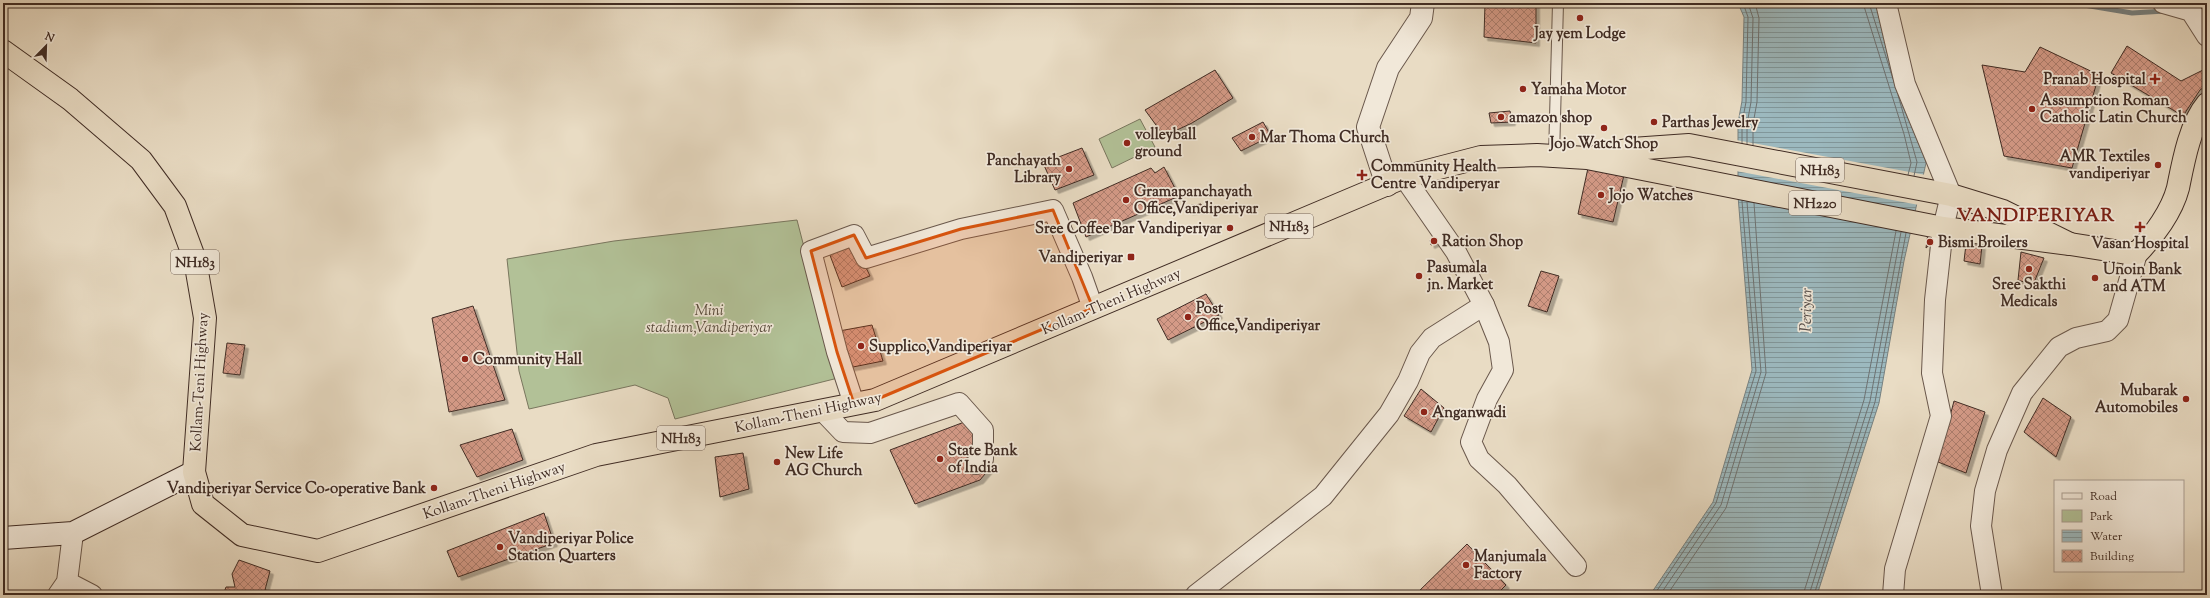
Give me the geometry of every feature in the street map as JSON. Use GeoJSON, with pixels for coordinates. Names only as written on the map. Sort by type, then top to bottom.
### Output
{"type":"FeatureCollection","features":[{"type":"Feature","properties":{"kind":"highway","name":"Kollam-Teni Highway"},"geometry":{"type":"LineString","coordinates":[[3,50],[70,99],[141,160],[175,206],[195,260],[205,318],[194,472],[203,504],[242,535]]}},
{"type":"Feature","properties":{"kind":"highway"},"geometry":{"type":"LineString","coordinates":[[2137,253],[2157,229],[2168,209],[2177,189],[2180,171],[2190,139],[2207,104]]}},
{"type":"Feature","properties":{"kind":"highway","name":"NH220"},"geometry":{"type":"LineString","coordinates":[[1587,158],[1632,149],[1689,145],[1951,195]]}},
{"type":"Feature","properties":{"kind":"highway","name":"Kollam-Theni Highway"},"geometry":{"type":"LineString","coordinates":[[242,535],[318,551],[596,455],[875,400],[1093,308],[1115,296],[1396,181],[1481,158],[1537,155],[1587,158]]}},
{"type":"Feature","properties":{"kind":"highway","name":"NH220"},"geometry":{"type":"LineString","coordinates":[[1587,158],[1943,228],[2070,244]]}},
{"type":"Feature","properties":{"kind":"highway","name":"NH183"},"geometry":{"type":"LineString","coordinates":[[1951,195],[2003,211],[2070,244],[2127,253],[2137,253]]}},
{"type":"Feature","properties":{"kind":"main road"},"geometry":{"type":"LineString","coordinates":[[1396,181],[1368,127],[1388,68],[1421,18],[1423,3]]}},
{"type":"Feature","properties":{"kind":"main road"},"geometry":{"type":"LineString","coordinates":[[3,538],[73,533],[194,472]]}},
{"type":"Feature","properties":{"kind":"street"},"geometry":{"type":"LineString","coordinates":[[1886,3],[1905,84],[1951,195],[1943,228],[1935,300],[1932,373],[1941,416],[1896,569],[1893,595]]}},
{"type":"Feature","properties":{"kind":"street"},"geometry":{"type":"LineString","coordinates":[[2170,4],[2190,11],[2207,36]]}},
{"type":"Feature","properties":{"kind":"street"},"geometry":{"type":"LineString","coordinates":[[1396,181],[1456,252],[1484,305],[1499,342],[1503,370],[1487,399],[1471,442],[1479,459],[1507,485],[1576,566]]}},
{"type":"Feature","properties":{"kind":"street"},"geometry":{"type":"LineString","coordinates":[[854,404],[837,352],[811,252],[818,248],[854,235],[866,258],[961,229],[1053,210],[1093,308]]}},
{"type":"Feature","properties":{"kind":"street"},"geometry":{"type":"LineString","coordinates":[[1992,595],[1980,526],[1985,491],[1997,450],[2022,393],[2059,347],[2076,338],[2106,331],[2118,320],[2137,253]]}},
{"type":"Feature","properties":{"kind":"street"},"geometry":{"type":"LineString","coordinates":[[1196,595],[1323,496],[1389,414],[1408,381],[1420,354],[1432,338],[1484,305]]}},
{"type":"Feature","properties":{"kind":"street"},"geometry":{"type":"LineString","coordinates":[[822,410],[843,432],[870,433],[959,403],[983,430],[983,459],[976,464]]}},
{"type":"Feature","properties":{"kind":"street"},"geometry":{"type":"LineString","coordinates":[[73,533],[62,589],[92,595]]}},
{"type":"Feature","properties":{"kind":"lane"},"geometry":{"type":"LineString","coordinates":[[1554,157],[1558,3]]}},
{"type":"Feature","properties":{"kind":"highlighted area"},"geometry":{"type":"Polygon","coordinates":[[[1053,210],[1093,308],[875,400],[854,404],[837,352],[811,251],[854,235],[866,258],[961,229],[1053,210]]]}},
{"type":"Feature","properties":{"kind":"green space","name":"volleyball ground"},"geometry":{"type":"Polygon","coordinates":[[[1140,119],[1155,147],[1112,168],[1099,139],[1140,119]]]}},
{"type":"Feature","properties":{"kind":"green space","name":"Mini stadium,Vandiperiyar"},"geometry":{"type":"Polygon","coordinates":[[[797,220],[838,378],[675,419],[668,398],[635,385],[529,409],[519,371],[507,259],[614,241],[797,220]]]}},
{"type":"Feature","properties":{"kind":"water","name":"Periyar"},"geometry":{"type":"Polygon","coordinates":[[[1738,3],[1878,3],[1918,130],[1926,163],[1904,261],[1879,403],[1817,595],[1650,595],[1713,502],[1752,370],[1738,196],[1738,123],[1742,101],[1744,17],[1738,3]]]}},
{"type":"Feature","properties":{"kind":"pier"},"geometry":{"type":"Polygon","coordinates":[[[1736,140],[1926,175],[1919,205],[1736,171],[1736,140]]]}},
{"type":"Feature","properties":{"kind":"building"},"geometry":{"type":"Polygon","coordinates":[[[1485,3],[1536,3],[1536,43],[1484,37],[1485,3]]]}},
{"type":"Feature","properties":{"kind":"building"},"geometry":{"type":"Polygon","coordinates":[[[2127,46],[2181,81],[2207,68],[2207,85],[2200,90],[2183,116],[2111,73],[2127,46]]]}},
{"type":"Feature","properties":{"kind":"building"},"geometry":{"type":"Polygon","coordinates":[[[2040,47],[2099,75],[2072,168],[2004,156],[1982,65],[2025,72],[2040,47]]]}},
{"type":"Feature","properties":{"kind":"building"},"geometry":{"type":"Polygon","coordinates":[[[1215,70],[1233,98],[1192,123],[1164,136],[1145,110],[1215,70]]]}},
{"type":"Feature","properties":{"kind":"building","name":"amazon shop"},"geometry":{"type":"Polygon","coordinates":[[[1510,111],[1512,122],[1491,123],[1489,113],[1510,111]]]}},
{"type":"Feature","properties":{"kind":"building","name":"Mar Thoma Church"},"geometry":{"type":"Polygon","coordinates":[[[1263,122],[1271,136],[1241,151],[1232,138],[1263,122]]]}},
{"type":"Feature","properties":{"kind":"building","name":"Panchayath Library"},"geometry":{"type":"Polygon","coordinates":[[[1082,148],[1094,175],[1055,190],[1043,163],[1082,148]]]}},
{"type":"Feature","properties":{"kind":"building","name":"Gramapanchayath Office,Vandiperiyar"},"geometry":{"type":"Polygon","coordinates":[[[1164,167],[1179,196],[1086,237],[1073,203],[1151,168],[1155,173],[1164,167]]]}},
{"type":"Feature","properties":{"kind":"building","name":"Jojo Watches"},"geometry":{"type":"Polygon","coordinates":[[[1588,168],[1624,175],[1613,222],[1578,214],[1588,168]]]}},
{"type":"Feature","properties":{"kind":"building"},"geometry":{"type":"Polygon","coordinates":[[[1201,204],[1202,210],[1189,211],[1187,206],[1201,204]]]}},
{"type":"Feature","properties":{"kind":"building","name":"Bismi Broilers"},"geometry":{"type":"Polygon","coordinates":[[[1928,233],[1940,236],[1926,248],[1928,233]]]}},
{"type":"Feature","properties":{"kind":"building"},"geometry":{"type":"Polygon","coordinates":[[[852,238],[870,276],[842,287],[828,250],[852,238]]]}},
{"type":"Feature","properties":{"kind":"building","name":"Ration Shop"},"geometry":{"type":"Polygon","coordinates":[[[1435,238],[1438,242],[1431,245],[1430,240],[1435,238]]]}},
{"type":"Feature","properties":{"kind":"building"},"geometry":{"type":"Polygon","coordinates":[[[1966,244],[1982,246],[1980,264],[1964,261],[1966,244]]]}},
{"type":"Feature","properties":{"kind":"building","name":"Sree Sakthi Medicals"},"geometry":{"type":"Polygon","coordinates":[[[2021,252],[2044,258],[2033,285],[2018,280],[2021,252]]]}},
{"type":"Feature","properties":{"kind":"building"},"geometry":{"type":"Polygon","coordinates":[[[1541,271],[1559,276],[1547,312],[1528,306],[1541,271]]]}},
{"type":"Feature","properties":{"kind":"building","name":"Post Office,Vandiperiyar"},"geometry":{"type":"Polygon","coordinates":[[[1206,294],[1219,315],[1168,340],[1157,319],[1206,294]]]}},
{"type":"Feature","properties":{"kind":"building","name":"Community Hall"},"geometry":{"type":"Polygon","coordinates":[[[473,306],[505,400],[449,412],[432,318],[473,306]]]}},
{"type":"Feature","properties":{"kind":"building","name":"Supplico,Vandiperiyar"},"geometry":{"type":"Polygon","coordinates":[[[872,325],[883,361],[848,368],[839,331],[872,325]]]}},
{"type":"Feature","properties":{"kind":"building"},"geometry":{"type":"Polygon","coordinates":[[[227,343],[245,345],[240,375],[223,373],[227,343]]]}},
{"type":"Feature","properties":{"kind":"building","name":"Anganwadi"},"geometry":{"type":"Polygon","coordinates":[[[1421,389],[1444,408],[1431,432],[1404,416],[1421,389]]]}},
{"type":"Feature","properties":{"kind":"building"},"geometry":{"type":"Polygon","coordinates":[[[2043,398],[2071,417],[2056,457],[2024,432],[2043,398]]]}},
{"type":"Feature","properties":{"kind":"building"},"geometry":{"type":"Polygon","coordinates":[[[1954,401],[1985,412],[1966,473],[1938,462],[1954,401]]]}},
{"type":"Feature","properties":{"kind":"building","name":"State Bank of India"},"geometry":{"type":"Polygon","coordinates":[[[967,421],[991,467],[980,480],[915,504],[890,450],[967,421]]]}},
{"type":"Feature","properties":{"kind":"building"},"geometry":{"type":"Polygon","coordinates":[[[512,429],[523,460],[477,477],[460,445],[512,429]]]}},
{"type":"Feature","properties":{"kind":"building"},"geometry":{"type":"Polygon","coordinates":[[[743,453],[749,489],[720,497],[715,457],[743,453]]]}},
{"type":"Feature","properties":{"kind":"building","name":"Vandiperiyar Police Station Quarters"},"geometry":{"type":"Polygon","coordinates":[[[544,513],[554,543],[458,577],[447,551],[544,513]]]}},
{"type":"Feature","properties":{"kind":"building","name":"Manjumala Factory"},"geometry":{"type":"Polygon","coordinates":[[[1467,544],[1506,585],[1496,595],[1415,595],[1467,544]]]}},
{"type":"Feature","properties":{"kind":"building"},"geometry":{"type":"Polygon","coordinates":[[[239,560],[270,571],[265,590],[291,595],[223,595],[226,587],[235,587],[232,574],[239,560]]]}},
{"type":"Feature","properties":{"kind":"waterway"},"geometry":{"type":"LineString","coordinates":[[2072,3],[2132,13],[2165,11]]}},
{"type":"Feature","properties":{"kind":"place","name":"Jay yem Lodge"},"geometry":{"type":"Point","coordinates":[1580,18]}},
{"type":"Feature","properties":{"kind":"place","name":"Pranab Hospital"},"geometry":{"type":"Point","coordinates":[2155,79]}},
{"type":"Feature","properties":{"kind":"place","name":"Yamaha Motor"},"geometry":{"type":"Point","coordinates":[1523,89]}},
{"type":"Feature","properties":{"kind":"place","name":"Assumption Roman Catholic Latin Church"},"geometry":{"type":"Point","coordinates":[2032,109]}},
{"type":"Feature","properties":{"kind":"place","name":"amazon shop"},"geometry":{"type":"Point","coordinates":[1501,117]}},
{"type":"Feature","properties":{"kind":"place","name":"Parthas Jewelry"},"geometry":{"type":"Point","coordinates":[1654,122]}},
{"type":"Feature","properties":{"kind":"place","name":"Jojo Watch Shop"},"geometry":{"type":"Point","coordinates":[1604,128]}},
{"type":"Feature","properties":{"kind":"place","name":"Mar Thoma Church"},"geometry":{"type":"Point","coordinates":[1252,137]}},
{"type":"Feature","properties":{"kind":"place","name":"volleyball ground"},"geometry":{"type":"Point","coordinates":[1127,143]}},
{"type":"Feature","properties":{"kind":"place","name":"AMR Textiles vandiperiyar"},"geometry":{"type":"Point","coordinates":[2158,165]}},
{"type":"Feature","properties":{"kind":"place","name":"Panchayath Library"},"geometry":{"type":"Point","coordinates":[1069,169]}},
{"type":"Feature","properties":{"kind":"place","name":"Community Health Centre Vandiperyar"},"geometry":{"type":"Point","coordinates":[1362,175]}},
{"type":"Feature","properties":{"kind":"place","name":"Jojo Watches"},"geometry":{"type":"Point","coordinates":[1601,195]}},
{"type":"Feature","properties":{"kind":"place","name":"Gramapanchayath Office,Vandiperiyar"},"geometry":{"type":"Point","coordinates":[1126,200]}},
{"type":"Feature","properties":{"kind":"place","name":"Vasan Hospital"},"geometry":{"type":"Point","coordinates":[2140,227]}},
{"type":"Feature","properties":{"kind":"place","name":"Sree Coffee Bar Vandiperiyar"},"geometry":{"type":"Point","coordinates":[1230,228]}},
{"type":"Feature","properties":{"kind":"place","name":"Ration Shop"},"geometry":{"type":"Point","coordinates":[1434,241]}},
{"type":"Feature","properties":{"kind":"place","name":"Bismi Broilers"},"geometry":{"type":"Point","coordinates":[1930,242]}},
{"type":"Feature","properties":{"kind":"place","name":"Vandiperiyar"},"geometry":{"type":"Point","coordinates":[1131,257]}},
{"type":"Feature","properties":{"kind":"place","name":"Sree Sakthi Medicals"},"geometry":{"type":"Point","coordinates":[2029,269]}},
{"type":"Feature","properties":{"kind":"place","name":"Pasumala jn. Market"},"geometry":{"type":"Point","coordinates":[1419,276]}},
{"type":"Feature","properties":{"kind":"place","name":"Unoin Bank and ATM"},"geometry":{"type":"Point","coordinates":[2095,278]}},
{"type":"Feature","properties":{"kind":"place","name":"Post Office,Vandiperiyar"},"geometry":{"type":"Point","coordinates":[1188,317]}},
{"type":"Feature","properties":{"kind":"place","name":"Supplico,Vandiperiyar"},"geometry":{"type":"Point","coordinates":[861,346]}},
{"type":"Feature","properties":{"kind":"place","name":"Community Hall"},"geometry":{"type":"Point","coordinates":[465,359]}},
{"type":"Feature","properties":{"kind":"place","name":"Mubarak Automobiles"},"geometry":{"type":"Point","coordinates":[2186,399]}},
{"type":"Feature","properties":{"kind":"place","name":"Anganwadi"},"geometry":{"type":"Point","coordinates":[1424,412]}},
{"type":"Feature","properties":{"kind":"place","name":"State Bank of India"},"geometry":{"type":"Point","coordinates":[940,459]}},
{"type":"Feature","properties":{"kind":"place","name":"New Life AG Church"},"geometry":{"type":"Point","coordinates":[777,462]}},
{"type":"Feature","properties":{"kind":"place","name":"Vandiperiyar Service Co-operative Bank"},"geometry":{"type":"Point","coordinates":[434,488]}},
{"type":"Feature","properties":{"kind":"place","name":"Vandiperiyar Police Station Quarters"},"geometry":{"type":"Point","coordinates":[500,547]}},
{"type":"Feature","properties":{"kind":"place","name":"Manjumala Factory"},"geometry":{"type":"Point","coordinates":[1466,565]}},
{"type":"Feature","properties":{"kind":"district","name":"VANDIPERIYAR"},"geometry":{"type":"Point","coordinates":[2036,214]}}]}
